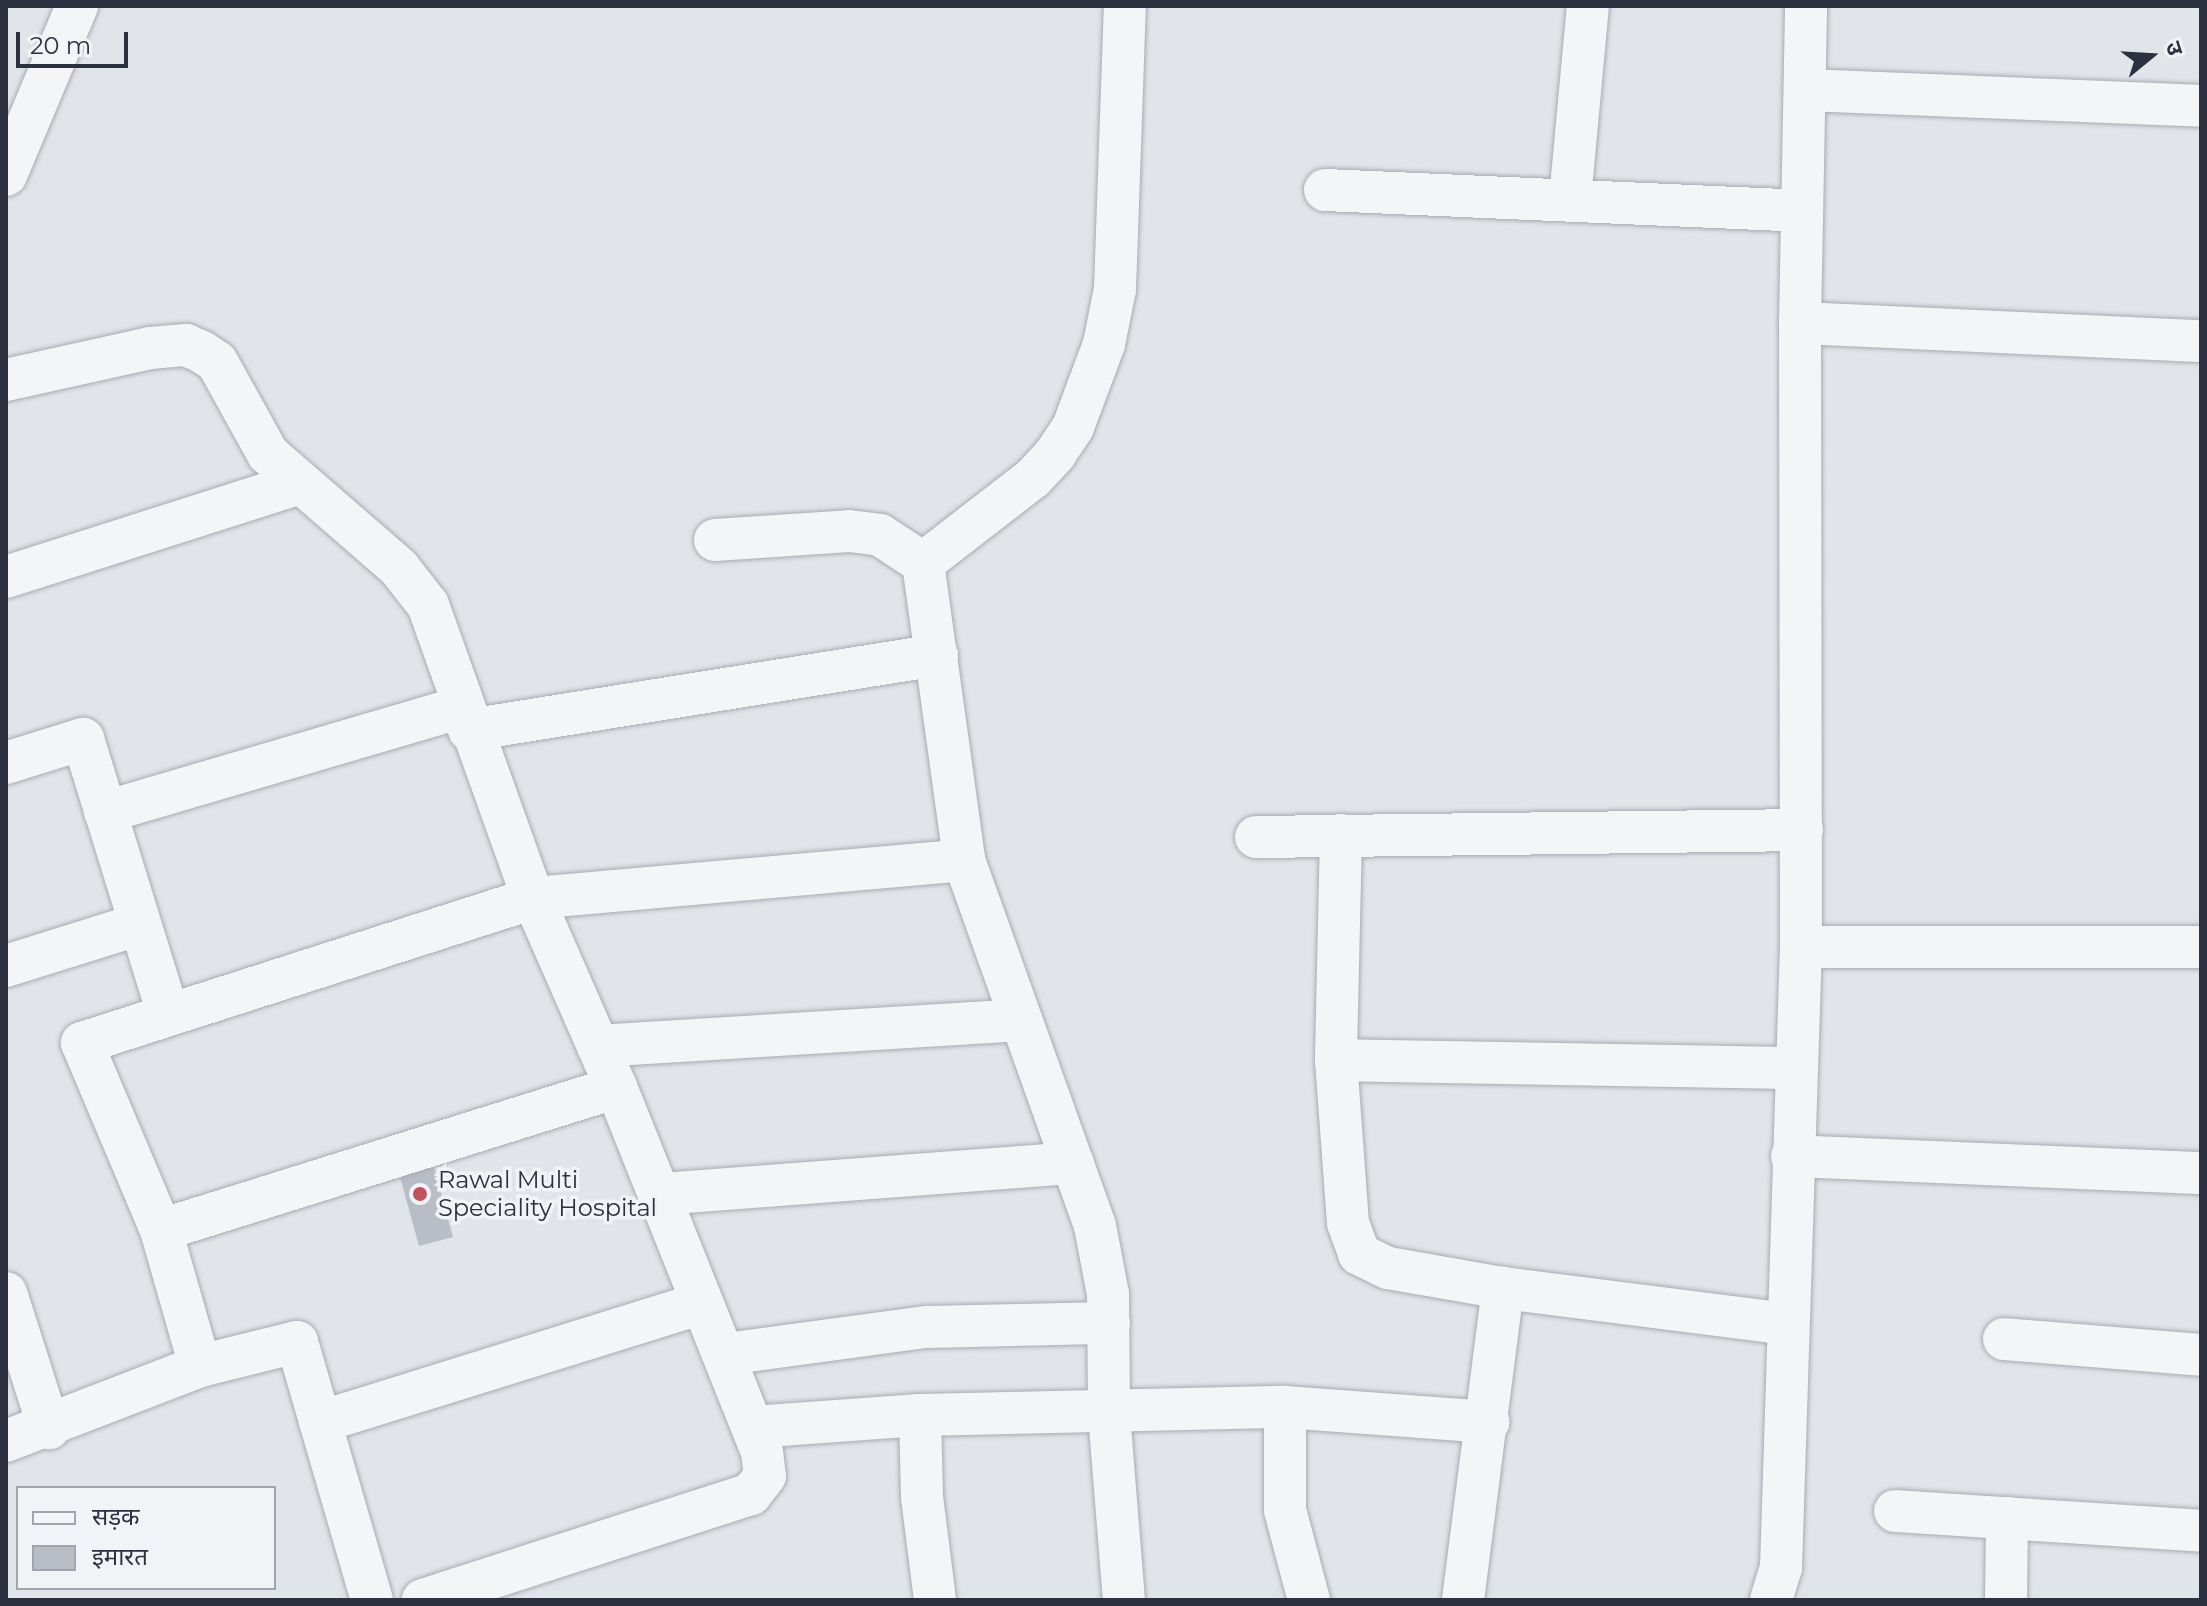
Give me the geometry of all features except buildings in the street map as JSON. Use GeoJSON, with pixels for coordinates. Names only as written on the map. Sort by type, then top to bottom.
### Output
{"type":"FeatureCollection","features":[{"type":"Feature","properties":{"kind":"street"},"geometry":{"type":"LineString","coordinates":[[6,175],[77,6]]}},
{"type":"Feature","properties":{"kind":"street"},"geometry":{"type":"LineString","coordinates":[[923,563],[1033,478],[1055,454],[1073,427],[1104,344],[1115,289],[1125,6]]}},
{"type":"Feature","properties":{"kind":"street"},"geometry":{"type":"LineString","coordinates":[[1570,199],[1588,6]]}},
{"type":"Feature","properties":{"kind":"street"},"geometry":{"type":"LineString","coordinates":[[1771,1600],[1781,1568],[1786,1324],[1801,947],[1800,323],[1808,90],[1806,6]]}},
{"type":"Feature","properties":{"kind":"street"},"geometry":{"type":"LineString","coordinates":[[1808,90],[2201,106]]}},
{"type":"Feature","properties":{"kind":"street"},"geometry":{"type":"LineString","coordinates":[[1325,190],[1802,211]]}},
{"type":"Feature","properties":{"kind":"street"},"geometry":{"type":"LineString","coordinates":[[1800,323],[2201,341]]}},
{"type":"Feature","properties":{"kind":"street"},"geometry":{"type":"LineString","coordinates":[[6,380],[150,348],[186,345],[217,362],[268,454],[413,585],[442,637],[466,718],[533,898],[616,1087],[753,1427],[765,1476],[751,1494],[423,1600]]}},
{"type":"Feature","properties":{"kind":"street"},"geometry":{"type":"LineString","coordinates":[[6,577],[300,483]]}},
{"type":"Feature","properties":{"kind":"street"},"geometry":{"type":"LineString","coordinates":[[715,540],[849,531],[880,535],[923,563],[964,860],[1095,1226],[1109,1323],[1109,1414],[1124,1600]]}},
{"type":"Feature","properties":{"kind":"street"},"geometry":{"type":"LineString","coordinates":[[105,812],[466,718],[937,655]]}},
{"type":"Feature","properties":{"kind":"street"},"geometry":{"type":"LineString","coordinates":[[6,763],[83,739],[168,1013]]}},
{"type":"Feature","properties":{"kind":"street"},"geometry":{"type":"LineString","coordinates":[[1256,837],[1802,830]]}},
{"type":"Feature","properties":{"kind":"street"},"geometry":{"type":"LineString","coordinates":[[1341,835],[1336,1060],[1352,1247],[1366,1260],[1388,1268],[1503,1288],[1786,1324]]}},
{"type":"Feature","properties":{"kind":"street"},"geometry":{"type":"LineString","coordinates":[[200,1366],[161,1230],[82,1043],[533,898],[964,860]]}},
{"type":"Feature","properties":{"kind":"street"},"geometry":{"type":"LineString","coordinates":[[6,966],[140,924]]}},
{"type":"Feature","properties":{"kind":"street"},"geometry":{"type":"LineString","coordinates":[[1801,947],[2201,947]]}},
{"type":"Feature","properties":{"kind":"street"},"geometry":{"type":"LineString","coordinates":[[598,1046],[1021,1020]]}},
{"type":"Feature","properties":{"kind":"street"},"geometry":{"type":"LineString","coordinates":[[1336,1060],[1796,1068]]}},
{"type":"Feature","properties":{"kind":"street"},"geometry":{"type":"LineString","coordinates":[[161,1230],[616,1087]]}},
{"type":"Feature","properties":{"kind":"street"},"geometry":{"type":"LineString","coordinates":[[1792,1156],[2201,1173]]}},
{"type":"Feature","properties":{"kind":"street"},"geometry":{"type":"LineString","coordinates":[[660,1194],[1073,1163]]}},
{"type":"Feature","properties":{"kind":"street"},"geometry":{"type":"LineString","coordinates":[[1463,1600],[1503,1288]]}},
{"type":"Feature","properties":{"kind":"street"},"geometry":{"type":"LineString","coordinates":[[6,1293],[49,1428]]}},
{"type":"Feature","properties":{"kind":"street"},"geometry":{"type":"LineString","coordinates":[[320,1422],[701,1303]]}},
{"type":"Feature","properties":{"kind":"street"},"geometry":{"type":"LineString","coordinates":[[726,1354],[927,1327],[1109,1323]]}},
{"type":"Feature","properties":{"kind":"street"},"geometry":{"type":"LineString","coordinates":[[2004,1339],[2201,1355]]}},
{"type":"Feature","properties":{"kind":"street"},"geometry":{"type":"LineString","coordinates":[[6,1441],[49,1428],[200,1366],[297,1342],[372,1600]]}},
{"type":"Feature","properties":{"kind":"street"},"geometry":{"type":"LineString","coordinates":[[753,1427],[920,1415],[1109,1414],[1285,1407],[1488,1422]]}},
{"type":"Feature","properties":{"kind":"street"},"geometry":{"type":"LineString","coordinates":[[1285,1407],[1285,1510],[1309,1600]]}},
{"type":"Feature","properties":{"kind":"street"},"geometry":{"type":"LineString","coordinates":[[920,1415],[922,1497],[935,1600]]}},
{"type":"Feature","properties":{"kind":"street"},"geometry":{"type":"LineString","coordinates":[[1895,1511],[2201,1531]]}},
{"type":"Feature","properties":{"kind":"street"},"geometry":{"type":"LineString","coordinates":[[2006,1600],[2007,1518]]}},
{"type":"Feature","properties":{"kind":"place","name":"Rawal Multi Speciality Hospital"},"geometry":{"type":"Point","coordinates":[420,1194]}}]}
